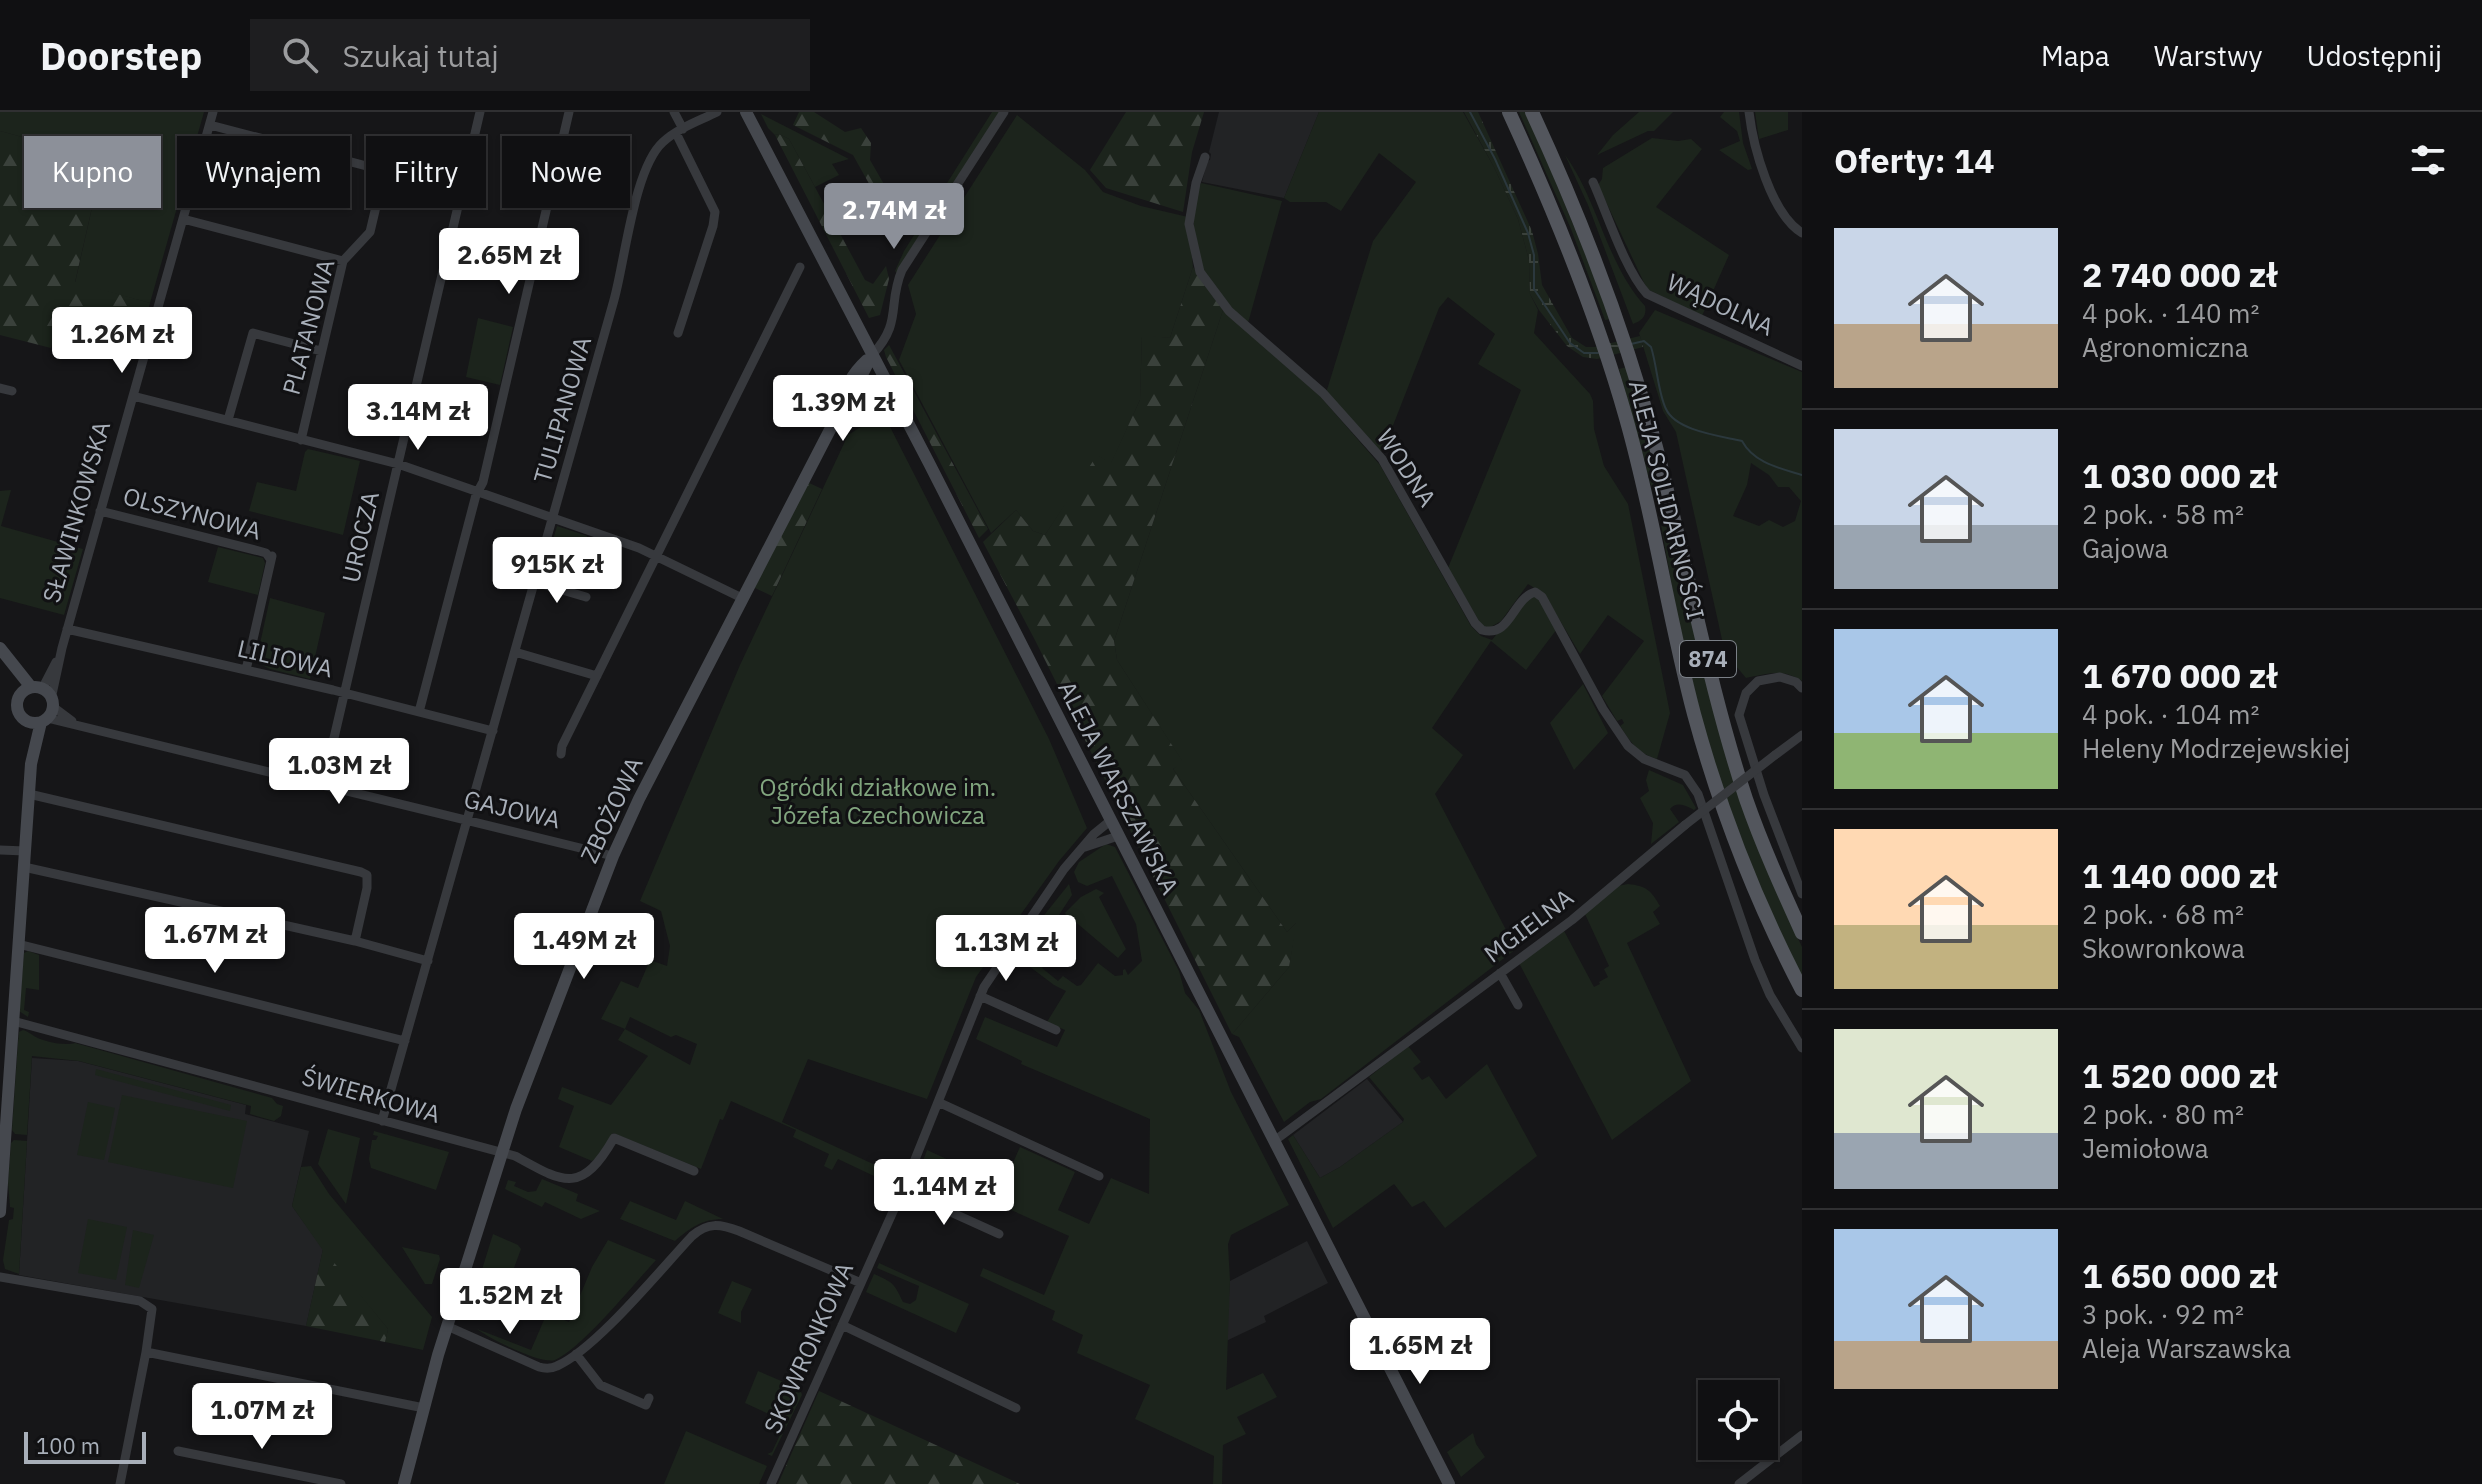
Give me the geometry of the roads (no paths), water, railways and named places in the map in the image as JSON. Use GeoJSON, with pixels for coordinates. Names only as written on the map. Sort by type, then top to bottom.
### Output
{"type":"FeatureCollection","features":[{"type":"Feature","properties":{"kind":"main road","name":"ALEJA SOLIDARNOŚCI"},"geometry":{"type":"LineString","coordinates":[[1509,112],[1547,195],[1593,314],[1614,379],[1646,496],[1689,692],[1714,782],[1749,880],[1802,990]]}},
{"type":"Feature","properties":{"kind":"main road","name":"ALEJA SOLIDARNOŚCI"},"geometry":{"type":"LineString","coordinates":[[1532,112],[1612,307],[1661,467],[1728,740],[1761,839],[1802,933]]}},
{"type":"Feature","properties":{"kind":"street","name":"SŁAWINKOWSKA"},"geometry":{"type":"LineString","coordinates":[[0,1212],[31,764],[41,702],[62,648],[213,112]]}},
{"type":"Feature","properties":{"kind":"street","name":"UROCZA"},"geometry":{"type":"LineString","coordinates":[[323,785],[480,112]]}},
{"type":"Feature","properties":{"kind":"street"},"geometry":{"type":"LineString","coordinates":[[419,712],[478,491],[483,482],[569,112]]}},
{"type":"Feature","properties":{"kind":"street"},"geometry":{"type":"LineString","coordinates":[[674,112],[679,131],[715,212],[678,333]]}},
{"type":"Feature","properties":{"kind":"street","name":"TULIPANOWA"},"geometry":{"type":"LineString","coordinates":[[382,1121],[617,291],[640,189],[652,156],[664,141],[717,112]]}},
{"type":"Feature","properties":{"kind":"street","name":"ALEJA WARSZAWSKA"},"geometry":{"type":"LineString","coordinates":[[746,112],[1449,1484]]}},
{"type":"Feature","properties":{"kind":"street"},"geometry":{"type":"LineString","coordinates":[[872,355],[891,330],[902,270],[1004,112]]}},
{"type":"Feature","properties":{"kind":"street"},"geometry":{"type":"LineString","coordinates":[[1749,112],[1754,148],[1784,218],[1802,233]]}},
{"type":"Feature","properties":{"kind":"street","name":"PLATANOWA"},"geometry":{"type":"LineString","coordinates":[[210,125],[366,166],[381,172],[383,177],[370,232],[343,261],[301,440]]}},
{"type":"Feature","properties":{"kind":"street","name":"WODNA"},"geometry":{"type":"LineString","coordinates":[[1205,157],[1196,183],[1189,224],[1200,272],[1229,311],[1323,393],[1382,459],[1475,623],[1482,630],[1497,631],[1527,595],[1535,592],[1542,597],[1603,709],[1628,746],[1638,755],[1679,771],[1695,787],[1755,960],[1774,1003],[1802,1048]]}},
{"type":"Feature","properties":{"kind":"street","name":"WĄDOLNA"},"geometry":{"type":"LineString","coordinates":[[1593,182],[1631,268],[1647,294],[1802,366]]}},
{"type":"Feature","properties":{"kind":"street"},"geometry":{"type":"LineString","coordinates":[[183,219],[343,261]]}},
{"type":"Feature","properties":{"kind":"street"},"geometry":{"type":"LineString","coordinates":[[561,754],[562,746],[656,554],[800,267]]}},
{"type":"Feature","properties":{"kind":"street"},"geometry":{"type":"LineString","coordinates":[[228,420],[253,333],[321,351]]}},
{"type":"Feature","properties":{"kind":"street","name":"ZBOŻOWA"},"geometry":{"type":"LineString","coordinates":[[404,1484],[447,1326],[502,1153],[613,856],[742,598],[872,355]]}},
{"type":"Feature","properties":{"kind":"street"},"geometry":{"type":"LineString","coordinates":[[0,388],[12,391]]}},
{"type":"Feature","properties":{"kind":"street"},"geometry":{"type":"LineString","coordinates":[[133,396],[398,464],[656,554],[742,598]]}},
{"type":"Feature","properties":{"kind":"street","name":"OLSZYNOWA"},"geometry":{"type":"LineString","coordinates":[[100,511],[259,551],[272,557],[246,670]]}},
{"type":"Feature","properties":{"kind":"street"},"geometry":{"type":"LineString","coordinates":[[535,582],[586,597]]}},
{"type":"Feature","properties":{"kind":"street","name":"LILIOWA"},"geometry":{"type":"LineString","coordinates":[[67,629],[493,731]]}},
{"type":"Feature","properties":{"kind":"street","name":"SŁAWINKOWSKA"},"geometry":{"type":"LineString","coordinates":[[0,649],[41,702]]}},
{"type":"Feature","properties":{"kind":"street"},"geometry":{"type":"LineString","coordinates":[[515,652],[597,676]]}},
{"type":"Feature","properties":{"kind":"street"},"geometry":{"type":"LineString","coordinates":[[1802,688],[1796,682],[1780,677],[1758,681],[1742,700],[1739,715],[1764,795],[1802,894]]}},
{"type":"Feature","properties":{"kind":"street","name":"SŁAWINKOWSKA"},"geometry":{"type":"LineString","coordinates":[[31,764],[27,721],[18,710],[41,702]]}},
{"type":"Feature","properties":{"kind":"street"},"geometry":{"type":"LineString","coordinates":[[27,721],[41,702]]}},
{"type":"Feature","properties":{"kind":"street","name":"GAJOWA"},"geometry":{"type":"LineString","coordinates":[[41,702],[75,723],[613,856]]}},
{"type":"Feature","properties":{"kind":"street","name":"MGIELNA"},"geometry":{"type":"LineString","coordinates":[[1274,1141],[1572,920],[1685,825],[1802,735]]}},
{"type":"Feature","properties":{"kind":"street"},"geometry":{"type":"LineString","coordinates":[[29,794],[361,872],[368,880],[355,941]]}},
{"type":"Feature","properties":{"kind":"street","name":"SKOWRONKOWA"},"geometry":{"type":"LineString","coordinates":[[771,1484],[902,1190],[980,996],[995,968],[1082,848],[1110,821]]}},
{"type":"Feature","properties":{"kind":"street"},"geometry":{"type":"LineString","coordinates":[[1082,848],[1118,836]]}},
{"type":"Feature","properties":{"kind":"street"},"geometry":{"type":"LineString","coordinates":[[0,850],[25,851]]}},
{"type":"Feature","properties":{"kind":"street"},"geometry":{"type":"LineString","coordinates":[[24,867],[355,941],[428,961]]}},
{"type":"Feature","properties":{"kind":"street"},"geometry":{"type":"LineString","coordinates":[[18,944],[405,1041]]}},
{"type":"Feature","properties":{"kind":"street"},"geometry":{"type":"LineString","coordinates":[[1500,973],[1518,1005]]}},
{"type":"Feature","properties":{"kind":"street"},"geometry":{"type":"LineString","coordinates":[[980,996],[1056,1030]]}},
{"type":"Feature","properties":{"kind":"street","name":"ŚWIERKOWA"},"geometry":{"type":"LineString","coordinates":[[13,1021],[515,1156],[566,1180],[583,1174],[602,1160],[614,1138],[694,1171]]}},
{"type":"Feature","properties":{"kind":"street"},"geometry":{"type":"LineString","coordinates":[[938,1102],[1099,1176]]}},
{"type":"Feature","properties":{"kind":"street"},"geometry":{"type":"LineString","coordinates":[[902,1190],[999,1234]]}},
{"type":"Feature","properties":{"kind":"street"},"geometry":{"type":"LineString","coordinates":[[447,1326],[543,1368],[559,1366],[611,1323],[692,1236],[711,1224],[721,1224],[739,1231],[861,1283]]}},
{"type":"Feature","properties":{"kind":"street"},"geometry":{"type":"LineString","coordinates":[[0,1277],[147,1304],[152,1309],[120,1484]]}},
{"type":"Feature","properties":{"kind":"street"},"geometry":{"type":"LineString","coordinates":[[842,1325],[1016,1408]]}},
{"type":"Feature","properties":{"kind":"street"},"geometry":{"type":"LineString","coordinates":[[146,1352],[424,1408]]}},
{"type":"Feature","properties":{"kind":"street"},"geometry":{"type":"LineString","coordinates":[[576,1354],[600,1385],[646,1405],[649,1398]]}},
{"type":"Feature","properties":{"kind":"street"},"geometry":{"type":"LineString","coordinates":[[1739,1484],[1802,1435]]}},
{"type":"Feature","properties":{"kind":"street"},"geometry":{"type":"LineString","coordinates":[[178,1451],[341,1484]]}},
{"type":"Feature","properties":{"kind":"waterway"},"geometry":{"type":"LineString","coordinates":[[1470,112],[1528,233],[1534,255],[1534,289],[1570,343],[1584,353],[1598,353]]}},
{"type":"Feature","properties":{"kind":"waterway"},"geometry":{"type":"LineString","coordinates":[[1631,344],[1644,341],[1651,347],[1663,402],[1679,423],[1742,441],[1760,460],[1802,475]]}},
{"type":"Feature","properties":{"kind":"park label","name":"Ogródki działkowe im. Józefa Czechowicza"},"geometry":{"type":"Point","coordinates":[878,802]}}]}
